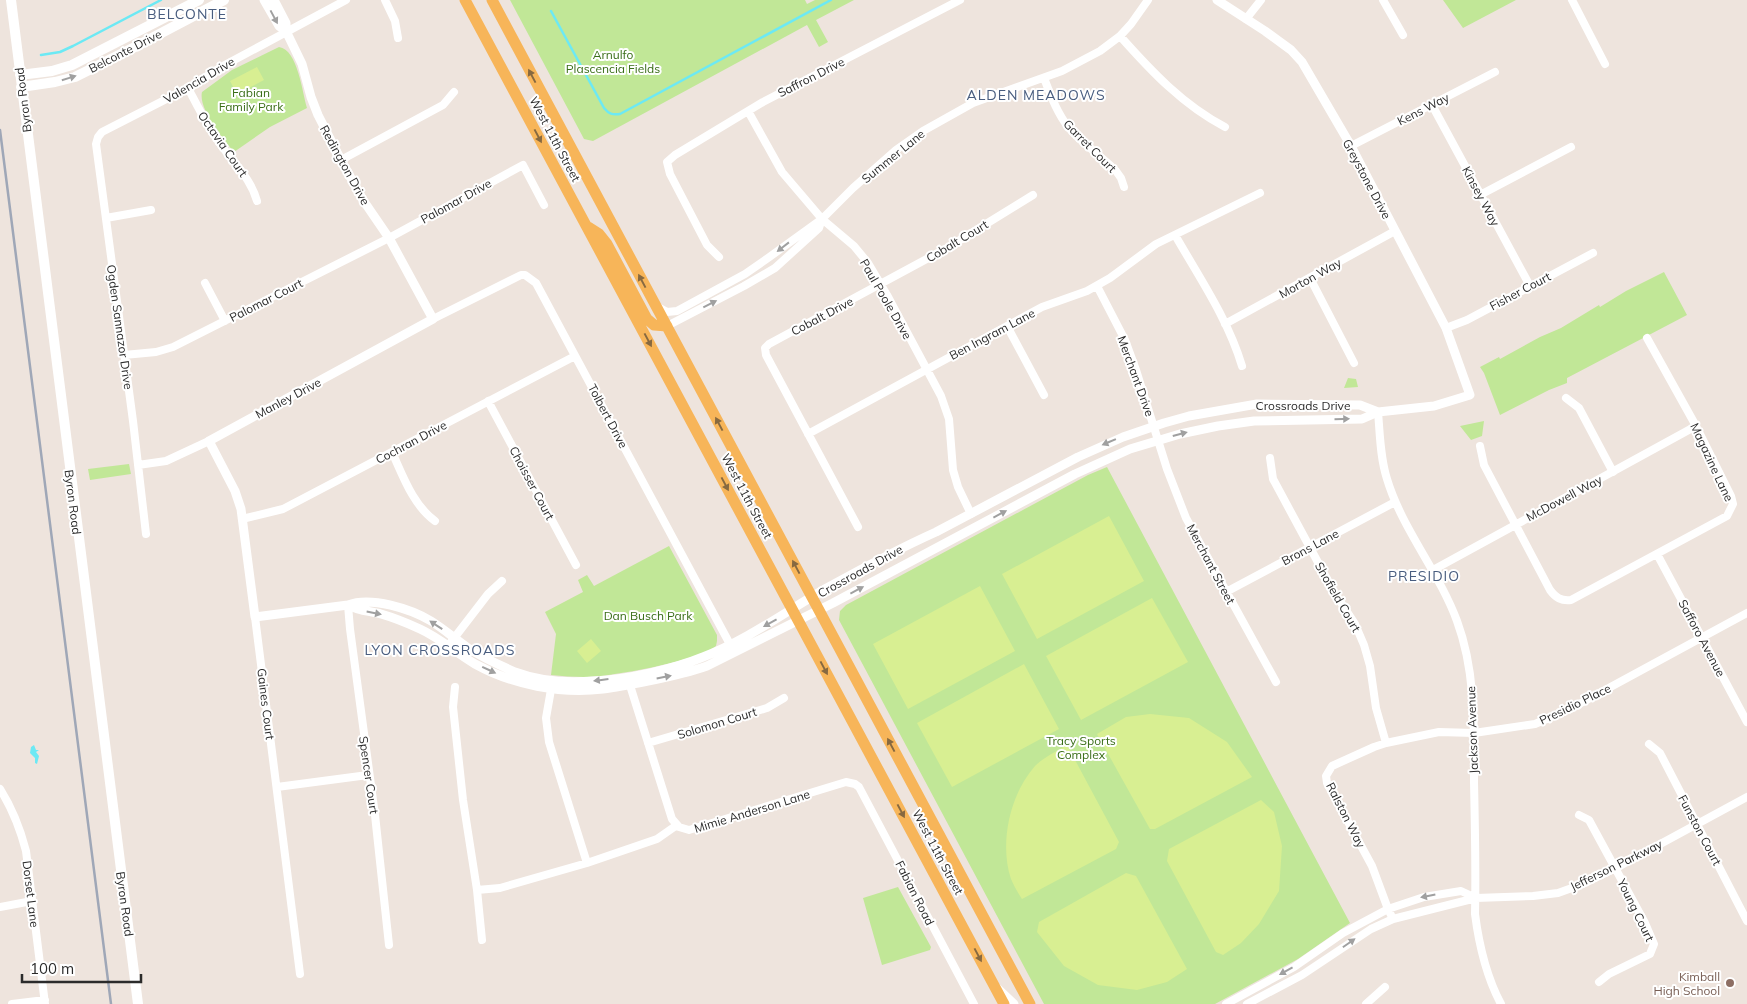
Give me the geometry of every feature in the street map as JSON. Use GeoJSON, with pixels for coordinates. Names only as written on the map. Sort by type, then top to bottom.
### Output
{"type":"FeatureCollection","features":[{"type":"Feature","properties":{"kind":"main road","name":"Byron Road"},"geometry":{"type":"LineString","coordinates":[[11,0],[138,1004]]}},
{"type":"Feature","properties":{"kind":"main road","name":"Belconte Drive"},"geometry":{"type":"LineString","coordinates":[[20,75],[52,71],[72,65],[199,0]]}},
{"type":"Feature","properties":{"kind":"main road","name":"Belconte Drive"},"geometry":{"type":"LineString","coordinates":[[21,87],[55,82],[75,76],[131,50],[224,0]]}},
{"type":"Feature","properties":{"kind":"main road","name":"West 11th Street"},"geometry":{"type":"LineString","coordinates":[[466,0],[1004,1004]]}},
{"type":"Feature","properties":{"kind":"main road","name":"West 11th Street"},"geometry":{"type":"LineString","coordinates":[[492,0],[1030,1004]]}},
{"type":"Feature","properties":{"kind":"main road"},"geometry":{"type":"LineString","coordinates":[[587,226],[599,234],[608,244],[648,319],[654,325],[667,326]]}},
{"type":"Feature","properties":{"kind":"street","name":"Redington Drive"},"geometry":{"type":"LineString","coordinates":[[264,0],[279,26],[286,31]]}},
{"type":"Feature","properties":{"kind":"street","name":"Redington Drive"},"geometry":{"type":"LineString","coordinates":[[274,0],[286,23],[286,31],[302,64],[318,115],[363,200],[390,238],[433,319]]}},
{"type":"Feature","properties":{"kind":"street","name":"Valencia Drive"},"geometry":{"type":"LineString","coordinates":[[112,127],[188,88],[223,66],[346,0]]}},
{"type":"Feature","properties":{"kind":"street"},"geometry":{"type":"LineString","coordinates":[[385,0],[395,21],[398,38]]}},
{"type":"Feature","properties":{"kind":"street","name":"Saffron Drive"},"geometry":{"type":"LineString","coordinates":[[719,257],[707,245],[670,174],[667,162],[675,155],[748,111],[960,0]]}},
{"type":"Feature","properties":{"kind":"street","name":"Summer Lane"},"geometry":{"type":"LineString","coordinates":[[656,306],[667,312],[672,312],[745,274],[822,219],[853,188],[896,150],[923,130],[973,103],[1062,71],[1100,51],[1120,36],[1148,0]]}},
{"type":"Feature","properties":{"kind":"street","name":"Greystone Drive"},"geometry":{"type":"LineString","coordinates":[[1217,0],[1291,50],[1302,62],[1351,146],[1446,328],[1470,395]]}},
{"type":"Feature","properties":{"kind":"street"},"geometry":{"type":"LineString","coordinates":[[1246,19],[1261,0]]}},
{"type":"Feature","properties":{"kind":"street"},"geometry":{"type":"LineString","coordinates":[[1383,0],[1403,34]]}},
{"type":"Feature","properties":{"kind":"street"},"geometry":{"type":"LineString","coordinates":[[1572,0],[1605,64]]}},
{"type":"Feature","properties":{"kind":"street"},"geometry":{"type":"LineString","coordinates":[[1120,36],[1153,74],[1208,118],[1225,127]]}},
{"type":"Feature","properties":{"kind":"street","name":"Kens Way"},"geometry":{"type":"LineString","coordinates":[[1351,146],[1494,72]]}},
{"type":"Feature","properties":{"kind":"street","name":"Garret Court"},"geometry":{"type":"LineString","coordinates":[[1044,78],[1063,120],[1071,130],[1116,171],[1124,187]]}},
{"type":"Feature","properties":{"kind":"street","name":"Octavia Court"},"geometry":{"type":"LineString","coordinates":[[188,88],[207,125],[247,177],[257,201]]}},
{"type":"Feature","properties":{"kind":"street"},"geometry":{"type":"LineString","coordinates":[[341,160],[444,105],[454,92]]}},
{"type":"Feature","properties":{"kind":"street","name":"Kinsey Way"},"geometry":{"type":"LineString","coordinates":[[1432,105],[1530,286]]}},
{"type":"Feature","properties":{"kind":"street","name":"Paul Poole Drive"},"geometry":{"type":"LineString","coordinates":[[748,111],[782,172],[822,219],[854,246],[868,263],[881,285],[941,396],[949,419],[953,470],[958,487],[971,514]]}},
{"type":"Feature","properties":{"kind":"street","name":"Ogden Sannazor Drive"},"geometry":{"type":"LineString","coordinates":[[112,127],[102,132],[96,144],[146,534]]}},
{"type":"Feature","properties":{"kind":"street"},"geometry":{"type":"LineString","coordinates":[[1480,195],[1571,147]]}},
{"type":"Feature","properties":{"kind":"street","name":"Palomar Drive"},"geometry":{"type":"LineString","coordinates":[[390,238],[522,165],[544,205]]}},
{"type":"Feature","properties":{"kind":"street","name":"Ben Ingram Lane"},"geometry":{"type":"LineString","coordinates":[[808,434],[1042,307],[1097,286],[1156,244],[1260,193]]}},
{"type":"Feature","properties":{"kind":"street","name":"Cobalt Court"},"geometry":{"type":"LineString","coordinates":[[881,285],[947,248],[1032,195]]}},
{"type":"Feature","properties":{"kind":"street"},"geometry":{"type":"LineString","coordinates":[[106,218],[151,210]]}},
{"type":"Feature","properties":{"kind":"street","name":"Summer Lane"},"geometry":{"type":"LineString","coordinates":[[667,326],[775,268],[819,228],[822,219]]}},
{"type":"Feature","properties":{"kind":"street","name":"Morton Way"},"geometry":{"type":"LineString","coordinates":[[1225,324],[1395,231]]}},
{"type":"Feature","properties":{"kind":"street"},"geometry":{"type":"LineString","coordinates":[[1175,235],[1225,324],[1238,352],[1242,366]]}},
{"type":"Feature","properties":{"kind":"street","name":"Palomar Court"},"geometry":{"type":"LineString","coordinates":[[124,355],[156,352],[174,347],[390,238]]}},
{"type":"Feature","properties":{"kind":"street","name":"Fisher Court"},"geometry":{"type":"LineString","coordinates":[[1446,328],[1466,320],[1593,253]]}},
{"type":"Feature","properties":{"kind":"street","name":"Tolbert Drive"},"geometry":{"type":"LineString","coordinates":[[433,319],[521,275],[525,275],[536,282],[732,648]]}},
{"type":"Feature","properties":{"kind":"street"},"geometry":{"type":"LineString","coordinates":[[1310,278],[1354,363]]}},
{"type":"Feature","properties":{"kind":"street"},"geometry":{"type":"LineString","coordinates":[[205,283],[225,321]]}},
{"type":"Feature","properties":{"kind":"street","name":"Cobalt Drive"},"geometry":{"type":"LineString","coordinates":[[808,434],[766,355],[765,348],[769,344],[881,285]]}},
{"type":"Feature","properties":{"kind":"street","name":"Merchant Drive"},"geometry":{"type":"LineString","coordinates":[[1097,286],[1125,340],[1158,440]]}},
{"type":"Feature","properties":{"kind":"street","name":"Manley Drive"},"geometry":{"type":"LineString","coordinates":[[138,465],[166,461],[209,441],[433,319]]}},
{"type":"Feature","properties":{"kind":"street"},"geometry":{"type":"LineString","coordinates":[[1007,326],[1044,395]]}},
{"type":"Feature","properties":{"kind":"street","name":"Magazine Lane"},"geometry":{"type":"LineString","coordinates":[[1647,338],[1696,426],[1732,496],[1733,504],[1727,516],[1657,554]]}},
{"type":"Feature","properties":{"kind":"street","name":"Cochran Drive"},"geometry":{"type":"LineString","coordinates":[[242,518],[283,509],[576,356]]}},
{"type":"Feature","properties":{"kind":"street","name":"Crossroads Drive"},"geometry":{"type":"LineString","coordinates":[[348,605],[358,610],[378,613],[401,620],[423,630],[474,663],[496,674],[520,682],[552,684],[629,681],[732,648],[798,620],[1086,468],[1130,449],[1158,440],[1218,426],[1254,421],[1362,419],[1378,412],[1434,406],[1470,395]]}},
{"type":"Feature","properties":{"kind":"street"},"geometry":{"type":"LineString","coordinates":[[1566,398],[1579,408],[1613,472]]}},
{"type":"Feature","properties":{"kind":"street","name":"Choisser Court"},"geometry":{"type":"LineString","coordinates":[[488,401],[576,565]]}},
{"type":"Feature","properties":{"kind":"street","name":"Crossroads Drive"},"geometry":{"type":"LineString","coordinates":[[732,648],[812,598],[915,542],[1089,451],[1117,439],[1189,416],[1257,404],[1360,405],[1378,412]]}},
{"type":"Feature","properties":{"kind":"street","name":"Jackson Avenue"},"geometry":{"type":"LineString","coordinates":[[1378,412],[1382,462],[1395,502],[1433,570],[1457,621],[1466,653],[1473,694],[1475,914],[1481,947],[1491,983],[1501,1004]]}},
{"type":"Feature","properties":{"kind":"street","name":"McDowell Way"},"geometry":{"type":"LineString","coordinates":[[1433,570],[1696,426]]}},
{"type":"Feature","properties":{"kind":"street"},"geometry":{"type":"LineString","coordinates":[[808,434],[858,527]]}},
{"type":"Feature","properties":{"kind":"street","name":"Merchant Street"},"geometry":{"type":"LineString","coordinates":[[1158,440],[1186,518],[1276,682]]}},
{"type":"Feature","properties":{"kind":"street","name":"Gaines Court"},"geometry":{"type":"LineString","coordinates":[[209,441],[235,491],[241,509],[300,974]]}},
{"type":"Feature","properties":{"kind":"street"},"geometry":{"type":"LineString","coordinates":[[1480,446],[1484,464],[1550,590],[1563,601],[1571,600],[1657,554]]}},
{"type":"Feature","properties":{"kind":"street"},"geometry":{"type":"LineString","coordinates":[[392,452],[421,508],[435,521]]}},
{"type":"Feature","properties":{"kind":"street","name":"Shofield Court"},"geometry":{"type":"LineString","coordinates":[[1270,458],[1273,478],[1334,592],[1355,624],[1364,645],[1370,666],[1376,708],[1386,743]]}},
{"type":"Feature","properties":{"kind":"street","name":"Brons Lane"},"geometry":{"type":"LineString","coordinates":[[1226,592],[1395,502]]}},
{"type":"Feature","properties":{"kind":"street","name":"Safforo Avenue"},"geometry":{"type":"LineString","coordinates":[[1657,554],[1747,722]]}},
{"type":"Feature","properties":{"kind":"street"},"geometry":{"type":"LineString","coordinates":[[448,646],[488,594],[502,581]]}},
{"type":"Feature","properties":{"kind":"street","name":"Crossroads Drive"},"geometry":{"type":"LineString","coordinates":[[255,617],[348,605],[358,602],[403,609],[429,620],[489,660],[517,673],[552,684]]}},
{"type":"Feature","properties":{"kind":"street","name":"Spencer Court"},"geometry":{"type":"LineString","coordinates":[[348,605],[390,945]]}},
{"type":"Feature","properties":{"kind":"street","name":"Presidio Place"},"geometry":{"type":"LineString","coordinates":[[1386,743],[1439,732],[1474,733],[1535,724],[1570,709],[1701,636],[1747,613]]}},
{"type":"Feature","properties":{"kind":"street","name":"Mimie Anderson Lane"},"geometry":{"type":"LineString","coordinates":[[629,681],[672,819],[683,829],[689,830],[837,784],[846,782],[855,784]]}},
{"type":"Feature","properties":{"kind":"street"},"geometry":{"type":"LineString","coordinates":[[552,684],[546,718],[549,742],[587,863]]}},
{"type":"Feature","properties":{"kind":"street"},"geometry":{"type":"LineString","coordinates":[[455,687],[453,707],[463,800],[482,940]]}},
{"type":"Feature","properties":{"kind":"street","name":"Solomon Court"},"geometry":{"type":"LineString","coordinates":[[648,743],[766,708],[784,698]]}},
{"type":"Feature","properties":{"kind":"street","name":"Ralston Way"},"geometry":{"type":"LineString","coordinates":[[1386,743],[1332,766],[1326,776],[1327,784],[1372,866],[1393,918]]}},
{"type":"Feature","properties":{"kind":"street","name":"Funston Court"},"geometry":{"type":"LineString","coordinates":[[1649,744],[1660,753],[1747,921]]}},
{"type":"Feature","properties":{"kind":"street"},"geometry":{"type":"LineString","coordinates":[[277,787],[368,775]]}},
{"type":"Feature","properties":{"kind":"street","name":"Fabian Road"},"geometry":{"type":"LineString","coordinates":[[855,784],[864,794],[974,1004]]}},
{"type":"Feature","properties":{"kind":"street","name":"Dorset Lane"},"geometry":{"type":"LineString","coordinates":[[0,789],[20,830],[26,850],[45,1002]]}},
{"type":"Feature","properties":{"kind":"street","name":"Jefferson Parkway"},"geometry":{"type":"LineString","coordinates":[[1247,1004],[1302,975],[1371,929],[1393,918],[1476,898],[1558,893],[1583,884],[1616,868],[1747,797]]}},
{"type":"Feature","properties":{"kind":"street","name":"Young Court"},"geometry":{"type":"LineString","coordinates":[[1579,815],[1589,820],[1645,923],[1654,944],[1650,954],[1609,974],[1599,982]]}},
{"type":"Feature","properties":{"kind":"street"},"geometry":{"type":"LineString","coordinates":[[476,890],[500,888],[587,863],[658,839],[677,825]]}},
{"type":"Feature","properties":{"kind":"street","name":"Jefferson Parkway"},"geometry":{"type":"LineString","coordinates":[[1226,1004],[1294,967],[1343,933],[1388,908],[1424,897],[1461,891],[1476,898]]}},
{"type":"Feature","properties":{"kind":"street"},"geometry":{"type":"LineString","coordinates":[[0,907],[32,901]]}},
{"type":"Feature","properties":{"kind":"street"},"geometry":{"type":"LineString","coordinates":[[995,987],[1014,1004]]}},
{"type":"Feature","properties":{"kind":"street"},"geometry":{"type":"LineString","coordinates":[[1366,1004],[1385,987]]}},
{"type":"Feature","properties":{"kind":"street"},"geometry":{"type":"LineString","coordinates":[[12,1004],[45,1002]]}},
{"type":"Feature","properties":{"kind":"green space","name":"Arnulfo Plascencia Fields"},"geometry":{"type":"Polygon","coordinates":[[[510,0],[805,0],[807,4],[815,0],[854,0],[816,20],[828,42],[819,47],[807,25],[593,141],[584,139],[510,0]]]}},
{"type":"Feature","properties":{"kind":"green space"},"geometry":{"type":"Polygon","coordinates":[[[1443,0],[1516,0],[1463,28],[1443,0]]]}},
{"type":"Feature","properties":{"kind":"green space","name":"Fabian Family Park"},"geometry":{"type":"Polygon","coordinates":[[[279,47],[291,56],[295,63],[307,108],[270,127],[234,152],[218,132],[208,115],[204,107],[202,92],[232,70],[279,47]]]}},
{"type":"Feature","properties":{"kind":"green space"},"geometry":{"type":"Polygon","coordinates":[[[257,67],[264,80],[237,94],[230,81],[257,67]]]}},
{"type":"Feature","properties":{"kind":"green space"},"geometry":{"type":"Polygon","coordinates":[[[1664,272],[1687,315],[1567,378],[1567,383],[1500,415],[1480,367],[1561,328],[1599,305],[1600,307],[1626,291],[1664,272]]]}},
{"type":"Feature","properties":{"kind":"green space"},"geometry":{"type":"Polygon","coordinates":[[[1348,378],[1356,379],[1358,387],[1344,388],[1348,378]]]}},
{"type":"Feature","properties":{"kind":"green space"},"geometry":{"type":"Polygon","coordinates":[[[1484,421],[1482,436],[1471,440],[1460,426],[1484,421]]]}},
{"type":"Feature","properties":{"kind":"green space"},"geometry":{"type":"Polygon","coordinates":[[[129,464],[131,474],[90,480],[88,469],[129,464]]]}},
{"type":"Feature","properties":{"kind":"green space","name":"Tracy Sports Complex"},"geometry":{"type":"Polygon","coordinates":[[[1107,467],[1350,923],[1298,959],[1215,1004],[1044,1004],[839,620],[840,611],[846,605],[1088,475],[1107,467]]]}},
{"type":"Feature","properties":{"kind":"green space"},"geometry":{"type":"Polygon","coordinates":[[[1109,516],[1144,581],[1037,639],[1002,574],[1109,516]]]}},
{"type":"Feature","properties":{"kind":"green space","name":"Dan Busch Park"},"geometry":{"type":"Polygon","coordinates":[[[669,546],[717,635],[716,646],[691,657],[633,671],[585,677],[551,675],[556,634],[545,612],[583,592],[578,580],[587,575],[594,586],[669,546]]]}},
{"type":"Feature","properties":{"kind":"green space"},"geometry":{"type":"Polygon","coordinates":[[[980,586],[1015,651],[908,709],[873,644],[980,586]]]}},
{"type":"Feature","properties":{"kind":"green space"},"geometry":{"type":"Polygon","coordinates":[[[1152,598],[1188,662],[1081,720],[1046,656],[1152,598]]]}},
{"type":"Feature","properties":{"kind":"green space"},"geometry":{"type":"Polygon","coordinates":[[[591,639],[601,651],[587,663],[577,651],[591,639]]]}},
{"type":"Feature","properties":{"kind":"green space"},"geometry":{"type":"Polygon","coordinates":[[[1024,664],[1059,729],[952,787],[917,723],[1024,664]]]}},
{"type":"Feature","properties":{"kind":"green space"},"geometry":{"type":"Polygon","coordinates":[[[1150,714],[1189,718],[1227,742],[1252,777],[1155,829],[1150,829],[1097,734],[1126,717],[1150,714]]]}},
{"type":"Feature","properties":{"kind":"green space"},"geometry":{"type":"Polygon","coordinates":[[[1067,745],[1119,842],[1116,849],[1022,899],[1011,879],[1006,850],[1009,820],[1013,805],[1026,777],[1035,766],[1067,745]]]}},
{"type":"Feature","properties":{"kind":"green space"},"geometry":{"type":"Polygon","coordinates":[[[1261,800],[1274,812],[1282,846],[1279,891],[1259,924],[1241,943],[1223,955],[1216,952],[1167,861],[1169,849],[1261,800]]]}},
{"type":"Feature","properties":{"kind":"green space"},"geometry":{"type":"Polygon","coordinates":[[[1126,873],[1136,876],[1187,969],[1167,982],[1137,990],[1098,985],[1064,966],[1037,932],[1039,922],[1126,873]]]}},
{"type":"Feature","properties":{"kind":"green space"},"geometry":{"type":"Polygon","coordinates":[[[898,887],[931,947],[930,950],[882,965],[863,898],[898,887]]]}},
{"type":"Feature","properties":{"kind":"water"},"geometry":{"type":"Polygon","coordinates":[[[34,745],[36,750],[39,750],[36,752],[39,756],[37,764],[35,763],[35,758],[30,753],[31,747],[34,745]]]}},
{"type":"Feature","properties":{"kind":"waterway"},"geometry":{"type":"LineString","coordinates":[[41,55],[60,52],[161,0]]}},
{"type":"Feature","properties":{"kind":"waterway"},"geometry":{"type":"LineString","coordinates":[[551,11],[604,108],[611,114],[620,114],[831,0]]}},
{"type":"Feature","properties":{"kind":"railway"},"geometry":{"type":"LineString","coordinates":[[0,130],[111,1004]]}},
{"type":"Feature","properties":{"kind":"place","name":"Kimball High School"},"geometry":{"type":"Point","coordinates":[1730,983]}},
{"type":"Feature","properties":{"kind":"district","name":"BELCONTE"},"geometry":{"type":"Point","coordinates":[187,14]}},
{"type":"Feature","properties":{"kind":"district","name":"ALDEN MEADOWS"},"geometry":{"type":"Point","coordinates":[1036,95]}},
{"type":"Feature","properties":{"kind":"district","name":"PRESIDIO"},"geometry":{"type":"Point","coordinates":[1424,576]}},
{"type":"Feature","properties":{"kind":"district","name":"LYON CROSSROADS"},"geometry":{"type":"Point","coordinates":[440,650]}}]}
